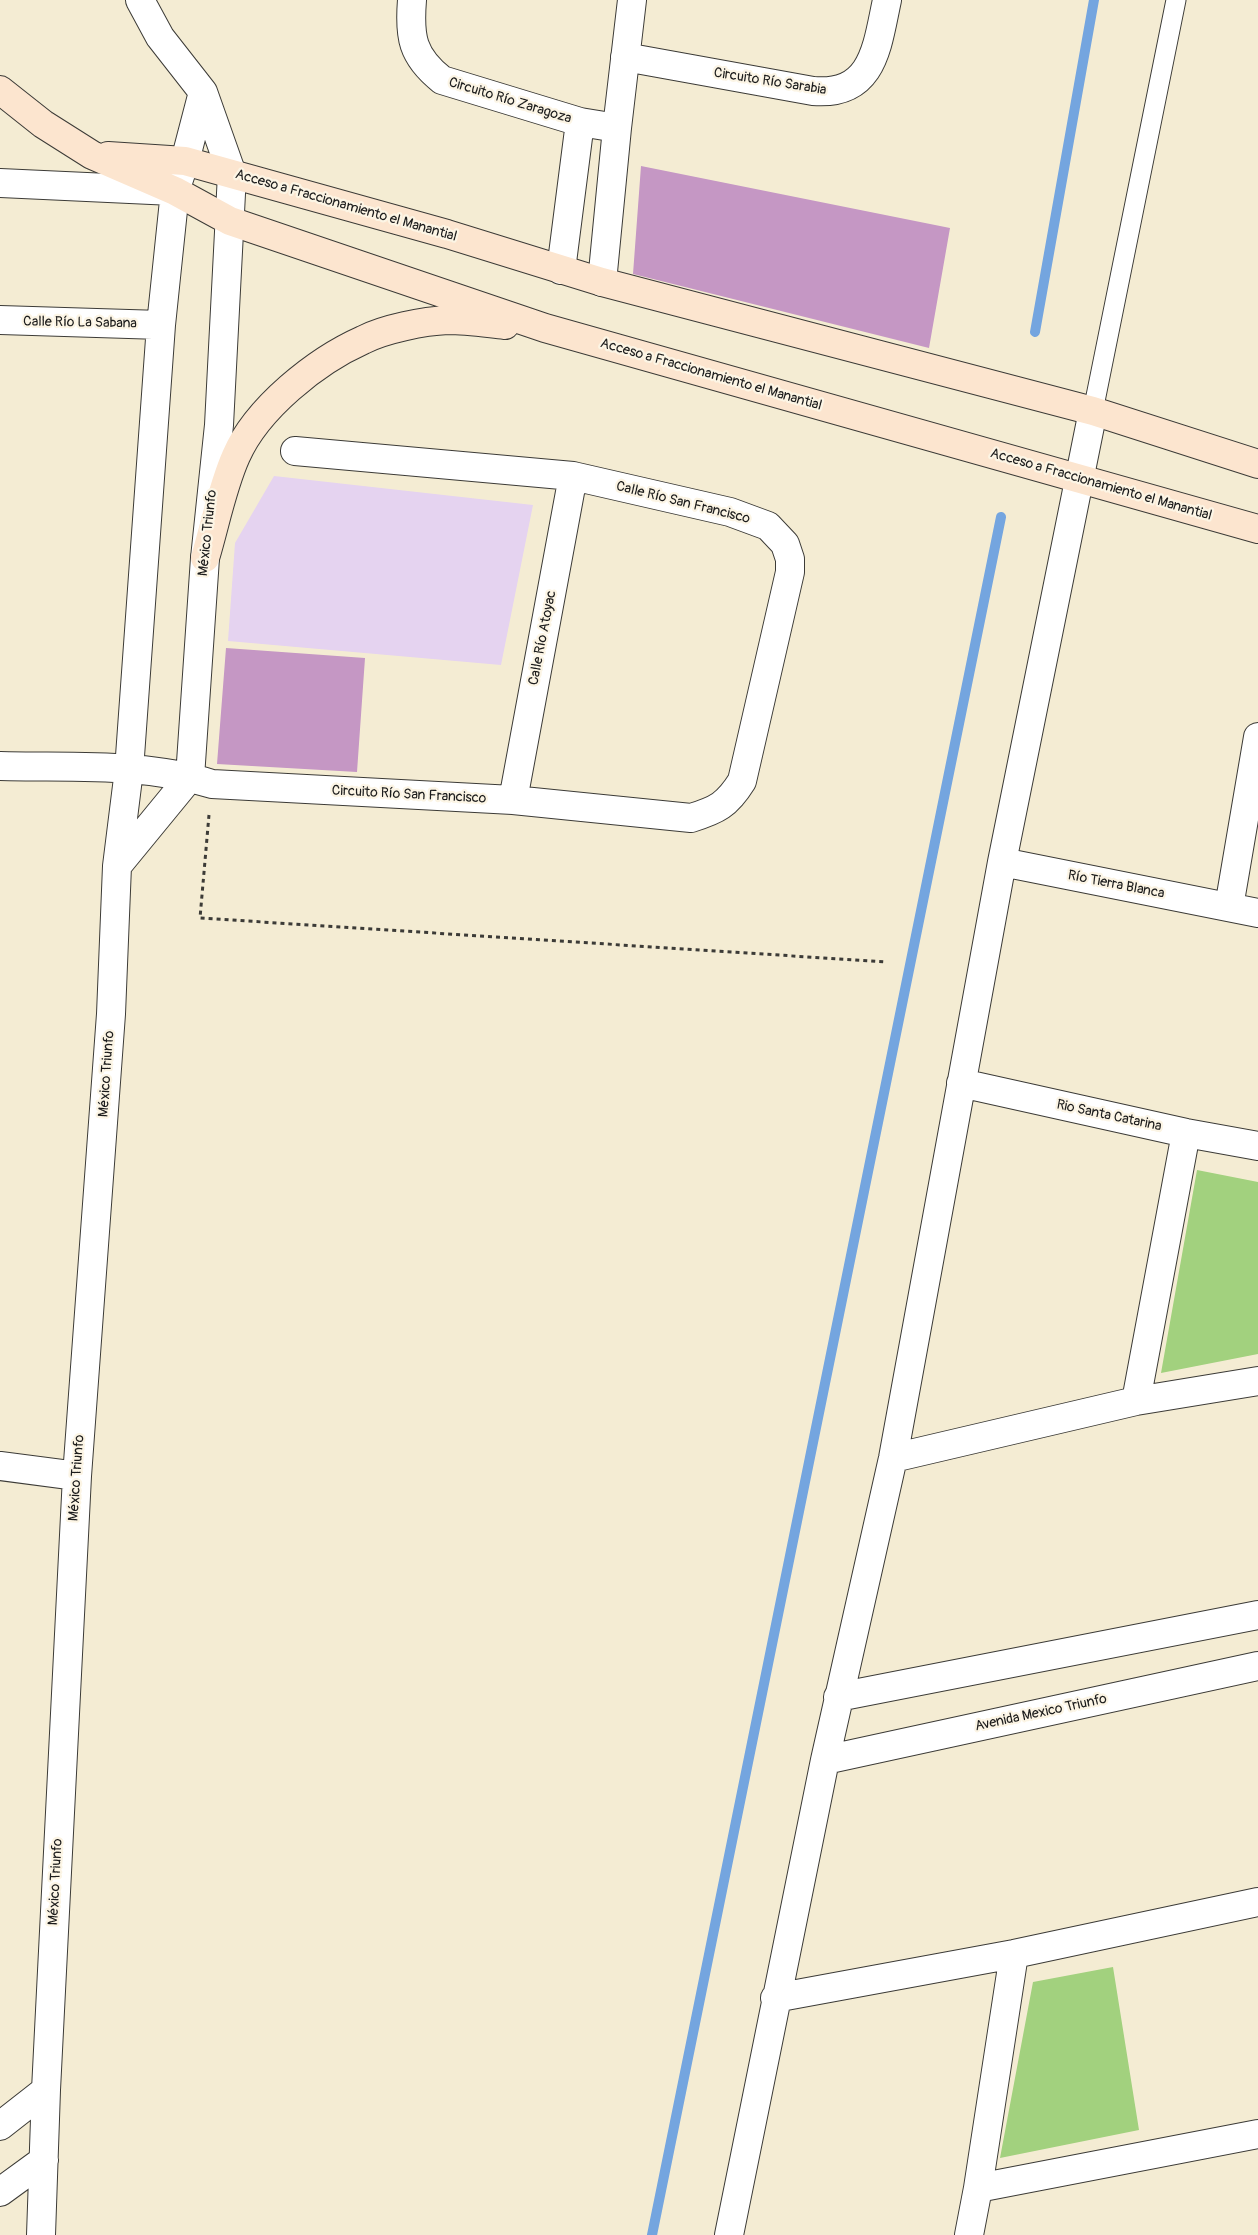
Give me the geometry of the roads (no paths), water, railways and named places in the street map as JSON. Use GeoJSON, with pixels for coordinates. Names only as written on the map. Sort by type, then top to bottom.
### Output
{"type":"FeatureCollection","features":[{"type":"Feature","properties":{"kind":"main road","name":"Acceso a Fraccionamiento el Manantial"},"geometry":{"type":"LineString","coordinates":[[0,90],[43,124],[92,155],[175,191],[230,221],[545,328],[1258,529]]}},
{"type":"Feature","properties":{"kind":"main road","name":"Acceso a Fraccionamiento el Manantial"},"geometry":{"type":"LineString","coordinates":[[92,155],[185,161],[447,234],[602,282],[1093,411],[1258,464]]}},
{"type":"Feature","properties":{"kind":"main road"},"geometry":{"type":"LineString","coordinates":[[205,558],[236,455],[257,422],[291,386],[322,363],[364,339],[403,328],[447,320],[545,328]]}},
{"type":"Feature","properties":{"kind":"street"},"geometry":{"type":"LineString","coordinates":[[140,0],[160,37],[203,92],[232,174]]}},
{"type":"Feature","properties":{"kind":"street","name":"Circuito Río Zaragoza"},"geometry":{"type":"LineString","coordinates":[[412,0],[410,26],[416,49],[426,67],[442,80],[580,122],[617,128]]}},
{"type":"Feature","properties":{"kind":"street"},"geometry":{"type":"LineString","coordinates":[[602,282],[624,57],[632,0]]}},
{"type":"Feature","properties":{"kind":"street","name":"Circuito Río Sarabia"},"geometry":{"type":"LineString","coordinates":[[624,57],[813,91],[840,90],[858,79],[875,55],[887,0]]}},
{"type":"Feature","properties":{"kind":"street","name":"México Triunfo"},"geometry":{"type":"LineString","coordinates":[[41,2235],[46,2090],[76,1476],[111,1014],[118,866],[129,770],[161,325],[175,191],[203,92]]}},
{"type":"Feature","properties":{"kind":"street","name":"Circuito Río Zaragoza"},"geometry":{"type":"LineString","coordinates":[[561,270],[580,122]]}},
{"type":"Feature","properties":{"kind":"street","name":"México Triunfo"},"geometry":{"type":"LineString","coordinates":[[201,780],[205,558],[219,425],[232,174]]}},
{"type":"Feature","properties":{"kind":"street"},"geometry":{"type":"LineString","coordinates":[[0,183],[175,191]]}},
{"type":"Feature","properties":{"kind":"street","name":"Calle Río La Sabana"},"geometry":{"type":"LineString","coordinates":[[0,320],[161,325]]}},
{"type":"Feature","properties":{"kind":"street"},"geometry":{"type":"LineString","coordinates":[[729,2235],[775,1998],[838,1697],[893,1458],[960,1083],[1002,862],[1050,614],[1093,411]]}},
{"type":"Feature","properties":{"kind":"street","name":"Calle Río San Francisco"},"geometry":{"type":"LineString","coordinates":[[295,452],[573,476],[730,512],[768,526],[785,544],[790,559],[790,572],[742,781],[732,797],[716,810],[691,818]]}},
{"type":"Feature","properties":{"kind":"street","name":"Calle Río Atoyac"},"geometry":{"type":"LineString","coordinates":[[513,800],[573,476]]}},
{"type":"Feature","properties":{"kind":"street"},"geometry":{"type":"LineString","coordinates":[[1229,907],[1258,737]]}},
{"type":"Feature","properties":{"kind":"street","name":"Circuito Río San Francisco"},"geometry":{"type":"LineString","coordinates":[[0,766],[129,770],[201,780],[513,800],[691,818]]}},
{"type":"Feature","properties":{"kind":"street"},"geometry":{"type":"LineString","coordinates":[[118,866],[201,780]]}},
{"type":"Feature","properties":{"kind":"street","name":"Río Tierra Blanca"},"geometry":{"type":"LineString","coordinates":[[1002,862],[1258,913]]}},
{"type":"Feature","properties":{"kind":"street","name":"Rio Santa Catarina"},"geometry":{"type":"LineString","coordinates":[[960,1083],[1186,1133],[1258,1146]]}},
{"type":"Feature","properties":{"kind":"street"},"geometry":{"type":"LineString","coordinates":[[1136,1401],[1186,1133]]}},
{"type":"Feature","properties":{"kind":"street"},"geometry":{"type":"LineString","coordinates":[[893,1458],[1136,1401],[1258,1380]]}},
{"type":"Feature","properties":{"kind":"street"},"geometry":{"type":"LineString","coordinates":[[0,1466],[76,1476]]}},
{"type":"Feature","properties":{"kind":"street"},"geometry":{"type":"LineString","coordinates":[[838,1697],[1258,1615]]}},
{"type":"Feature","properties":{"kind":"street","name":"Avenida Mexico Triunfo"},"geometry":{"type":"LineString","coordinates":[[825,1760],[1258,1666]]}},
{"type":"Feature","properties":{"kind":"street"},"geometry":{"type":"LineString","coordinates":[[775,1998],[1014,1954],[1258,1902]]}},
{"type":"Feature","properties":{"kind":"street"},"geometry":{"type":"LineString","coordinates":[[969,2235],[1014,1954]]}},
{"type":"Feature","properties":{"kind":"street"},"geometry":{"type":"LineString","coordinates":[[0,2126],[46,2090]]}},
{"type":"Feature","properties":{"kind":"street"},"geometry":{"type":"LineString","coordinates":[[978,2188],[1258,2134]]}},
{"type":"Feature","properties":{"kind":"street"},"geometry":{"type":"LineString","coordinates":[[0,2192],[44,2160]]}},
{"type":"Feature","properties":{"kind":"lane"},"geometry":{"type":"LineString","coordinates":[[1093,411],[1176,0]]}},
{"type":"Feature","properties":{"kind":"waterway"},"geometry":{"type":"LineString","coordinates":[[1035,332],[1094,0]]}},
{"type":"Feature","properties":{"kind":"waterway"},"geometry":{"type":"LineString","coordinates":[[652,2235],[1001,517]]}}]}
